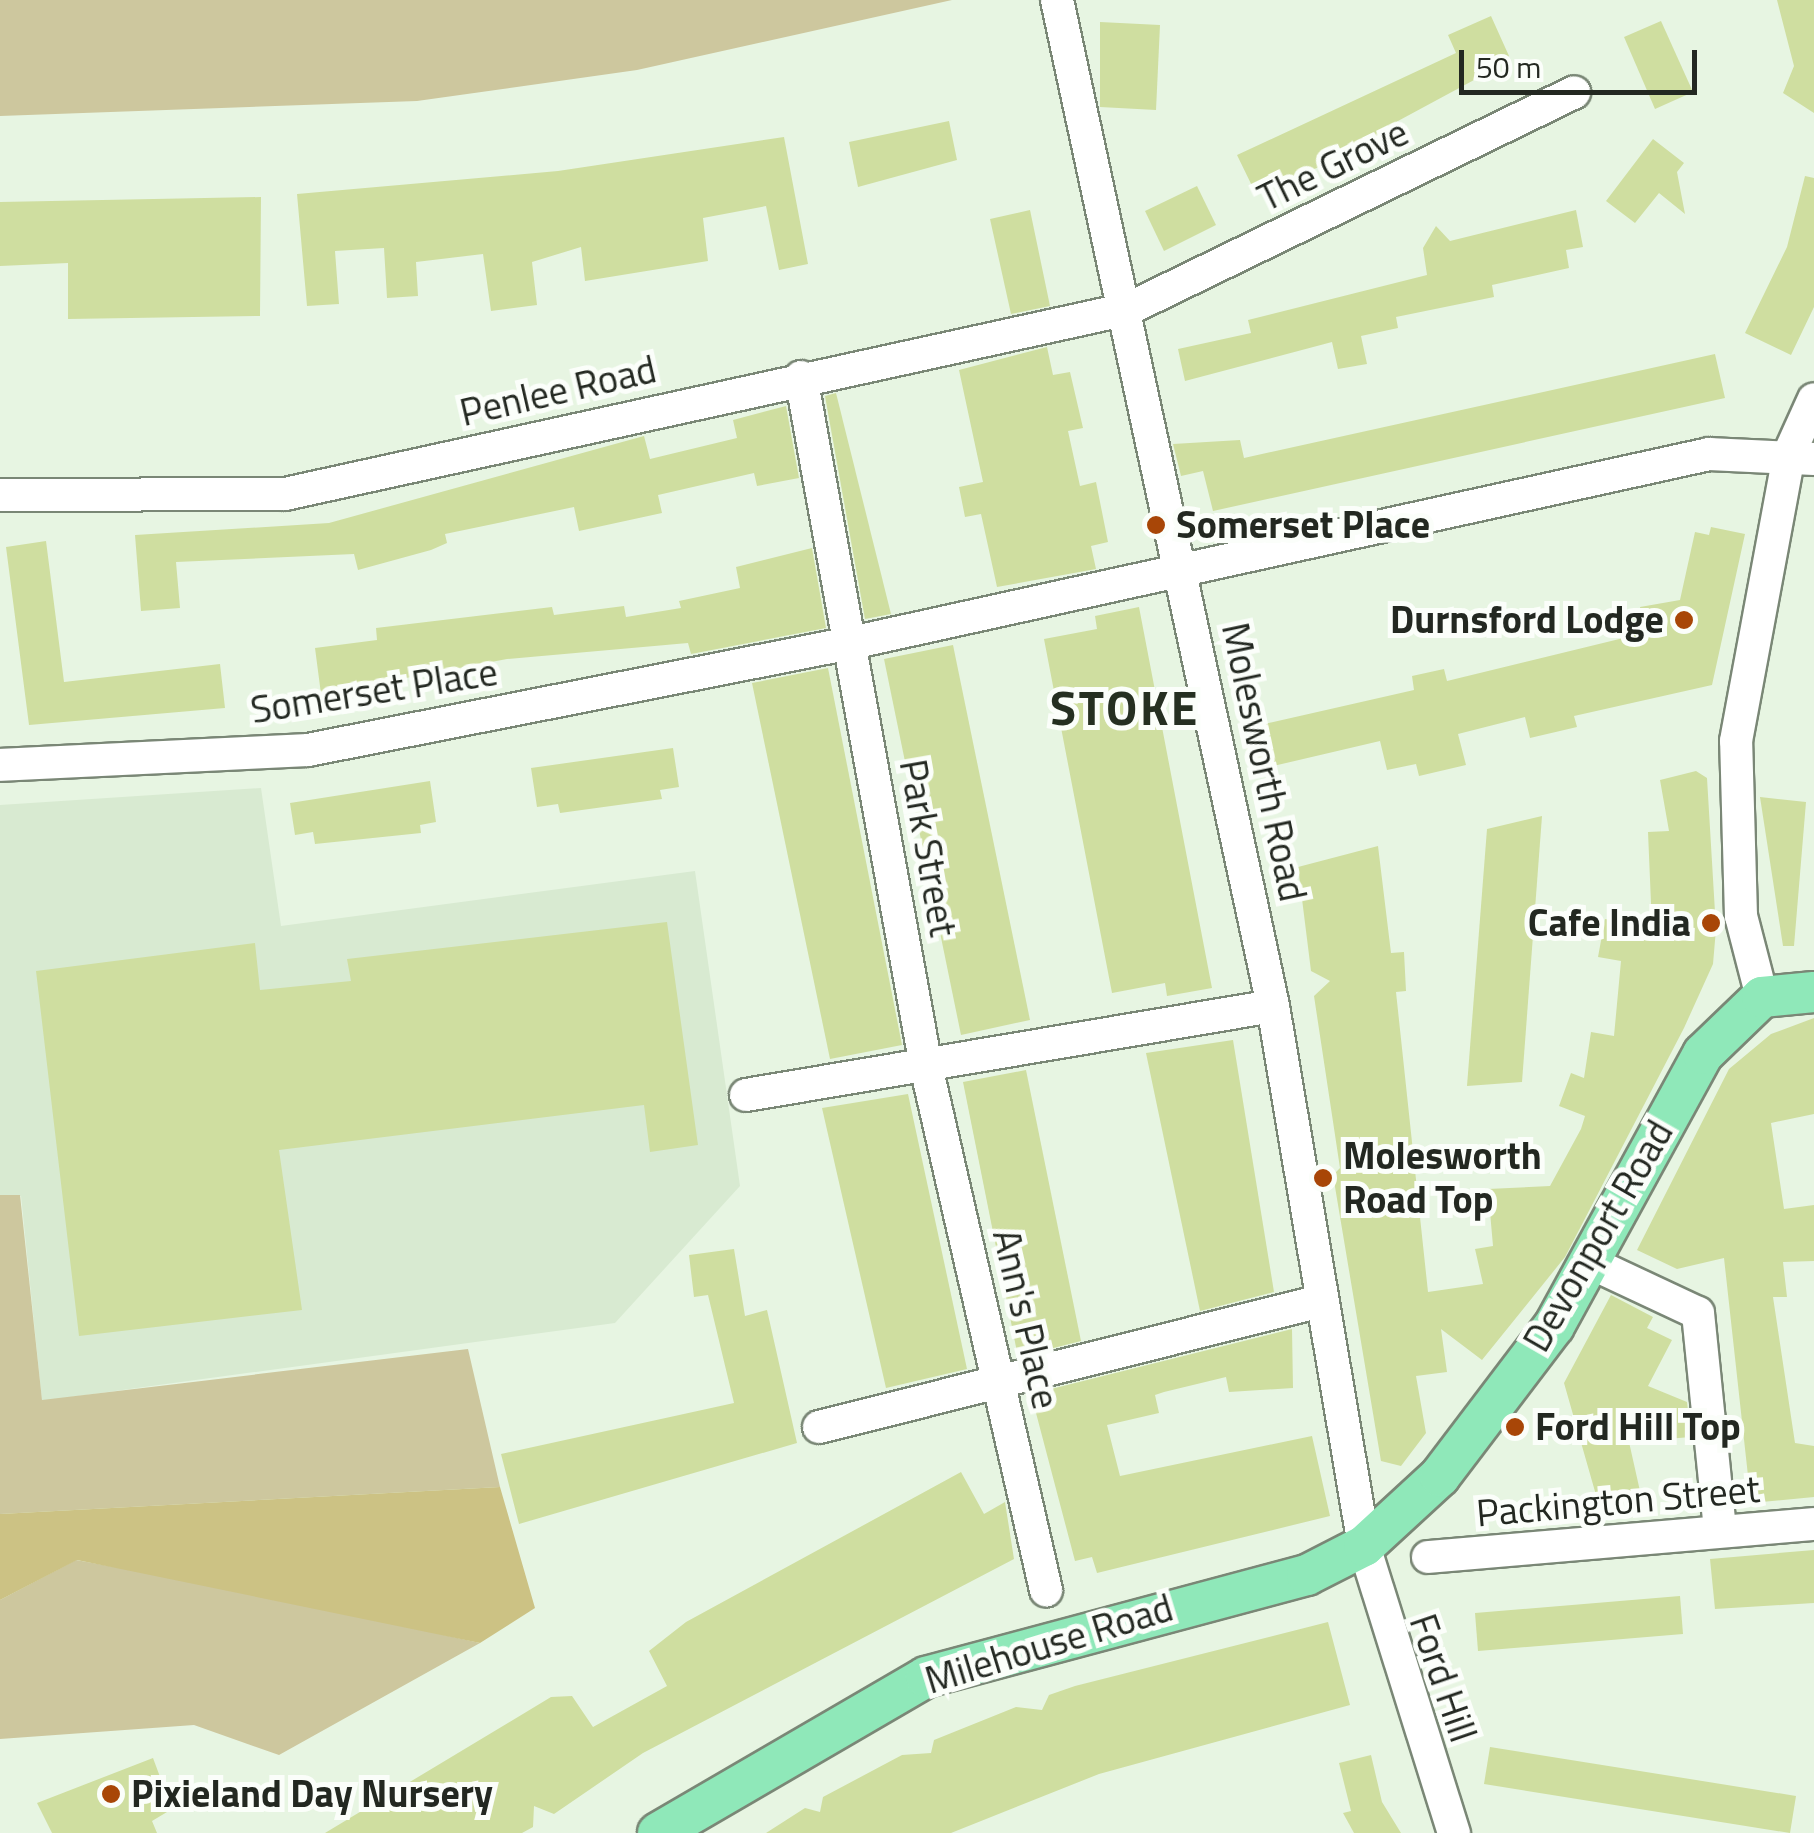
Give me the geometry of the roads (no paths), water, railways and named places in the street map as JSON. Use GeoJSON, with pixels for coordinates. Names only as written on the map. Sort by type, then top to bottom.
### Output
{"type":"FeatureCollection","features":[{"type":"Feature","properties":{"kind":"main road"},"geometry":{"type":"LineString","coordinates":[[1762,998],[1814,992]]}},
{"type":"Feature","properties":{"kind":"main road","name":"Devonport Road"},"geometry":{"type":"LineString","coordinates":[[1400,1516],[1504,1396],[1589,1262],[1693,1067],[1762,998]]}},
{"type":"Feature","properties":{"kind":"main road","name":"Milehouse Road"},"geometry":{"type":"LineString","coordinates":[[658,1833],[926,1677],[1307,1575],[1364,1546],[1400,1516]]}},
{"type":"Feature","properties":{"kind":"street","name":"Molesworth Road"},"geometry":{"type":"LineString","coordinates":[[1057,0],[1128,310],[1273,1006],[1364,1546]]}},
{"type":"Feature","properties":{"kind":"street","name":"The Grove"},"geometry":{"type":"LineString","coordinates":[[1128,310],[1574,92]]}},
{"type":"Feature","properties":{"kind":"street","name":"Penlee Road"},"geometry":{"type":"LineString","coordinates":[[0,495],[284,494],[801,377],[1128,310]]}},
{"type":"Feature","properties":{"kind":"street","name":"Park Street"},"geometry":{"type":"LineString","coordinates":[[801,377],[926,1066]]}},
{"type":"Feature","properties":{"kind":"street"},"geometry":{"type":"LineString","coordinates":[[1762,998],[1741,916],[1736,741],[1814,399]]}},
{"type":"Feature","properties":{"kind":"street","name":"Somerset Place"},"geometry":{"type":"LineString","coordinates":[[0,765],[308,750],[851,644],[1709,454],[1802,456]]}},
{"type":"Feature","properties":{"kind":"street"},"geometry":{"type":"LineString","coordinates":[[746,1096],[1273,1006]]}},
{"type":"Feature","properties":{"kind":"street","name":"Ann's Place"},"geometry":{"type":"LineString","coordinates":[[926,1066],[1046,1590]]}},
{"type":"Feature","properties":{"kind":"street"},"geometry":{"type":"LineString","coordinates":[[1589,1262],[1698,1313],[1720,1528]]}},
{"type":"Feature","properties":{"kind":"street"},"geometry":{"type":"LineString","coordinates":[[819,1426],[1000,1385],[1322,1301]]}},
{"type":"Feature","properties":{"kind":"street","name":"Packington Street"},"geometry":{"type":"LineString","coordinates":[[1428,1557],[1720,1528],[1814,1524]]}},
{"type":"Feature","properties":{"kind":"street","name":"Ford Hill"},"geometry":{"type":"LineString","coordinates":[[1364,1546],[1454,1833]]}},
{"type":"Feature","properties":{"kind":"place","name":"Somerset Place"},"geometry":{"type":"Point","coordinates":[1156,525]}},
{"type":"Feature","properties":{"kind":"place","name":"Durnsford Lodge"},"geometry":{"type":"Point","coordinates":[1684,620]}},
{"type":"Feature","properties":{"kind":"place","name":"Cafe India"},"geometry":{"type":"Point","coordinates":[1711,923]}},
{"type":"Feature","properties":{"kind":"place","name":"Molesworth Road Top"},"geometry":{"type":"Point","coordinates":[1323,1178]}},
{"type":"Feature","properties":{"kind":"place","name":"Ford Hill Top"},"geometry":{"type":"Point","coordinates":[1515,1427]}},
{"type":"Feature","properties":{"kind":"place","name":"Pixieland Day Nursery"},"geometry":{"type":"Point","coordinates":[111,1794]}},
{"type":"Feature","properties":{"kind":"district","name":"STOKE"},"geometry":{"type":"Point","coordinates":[1125,708]}}]}
